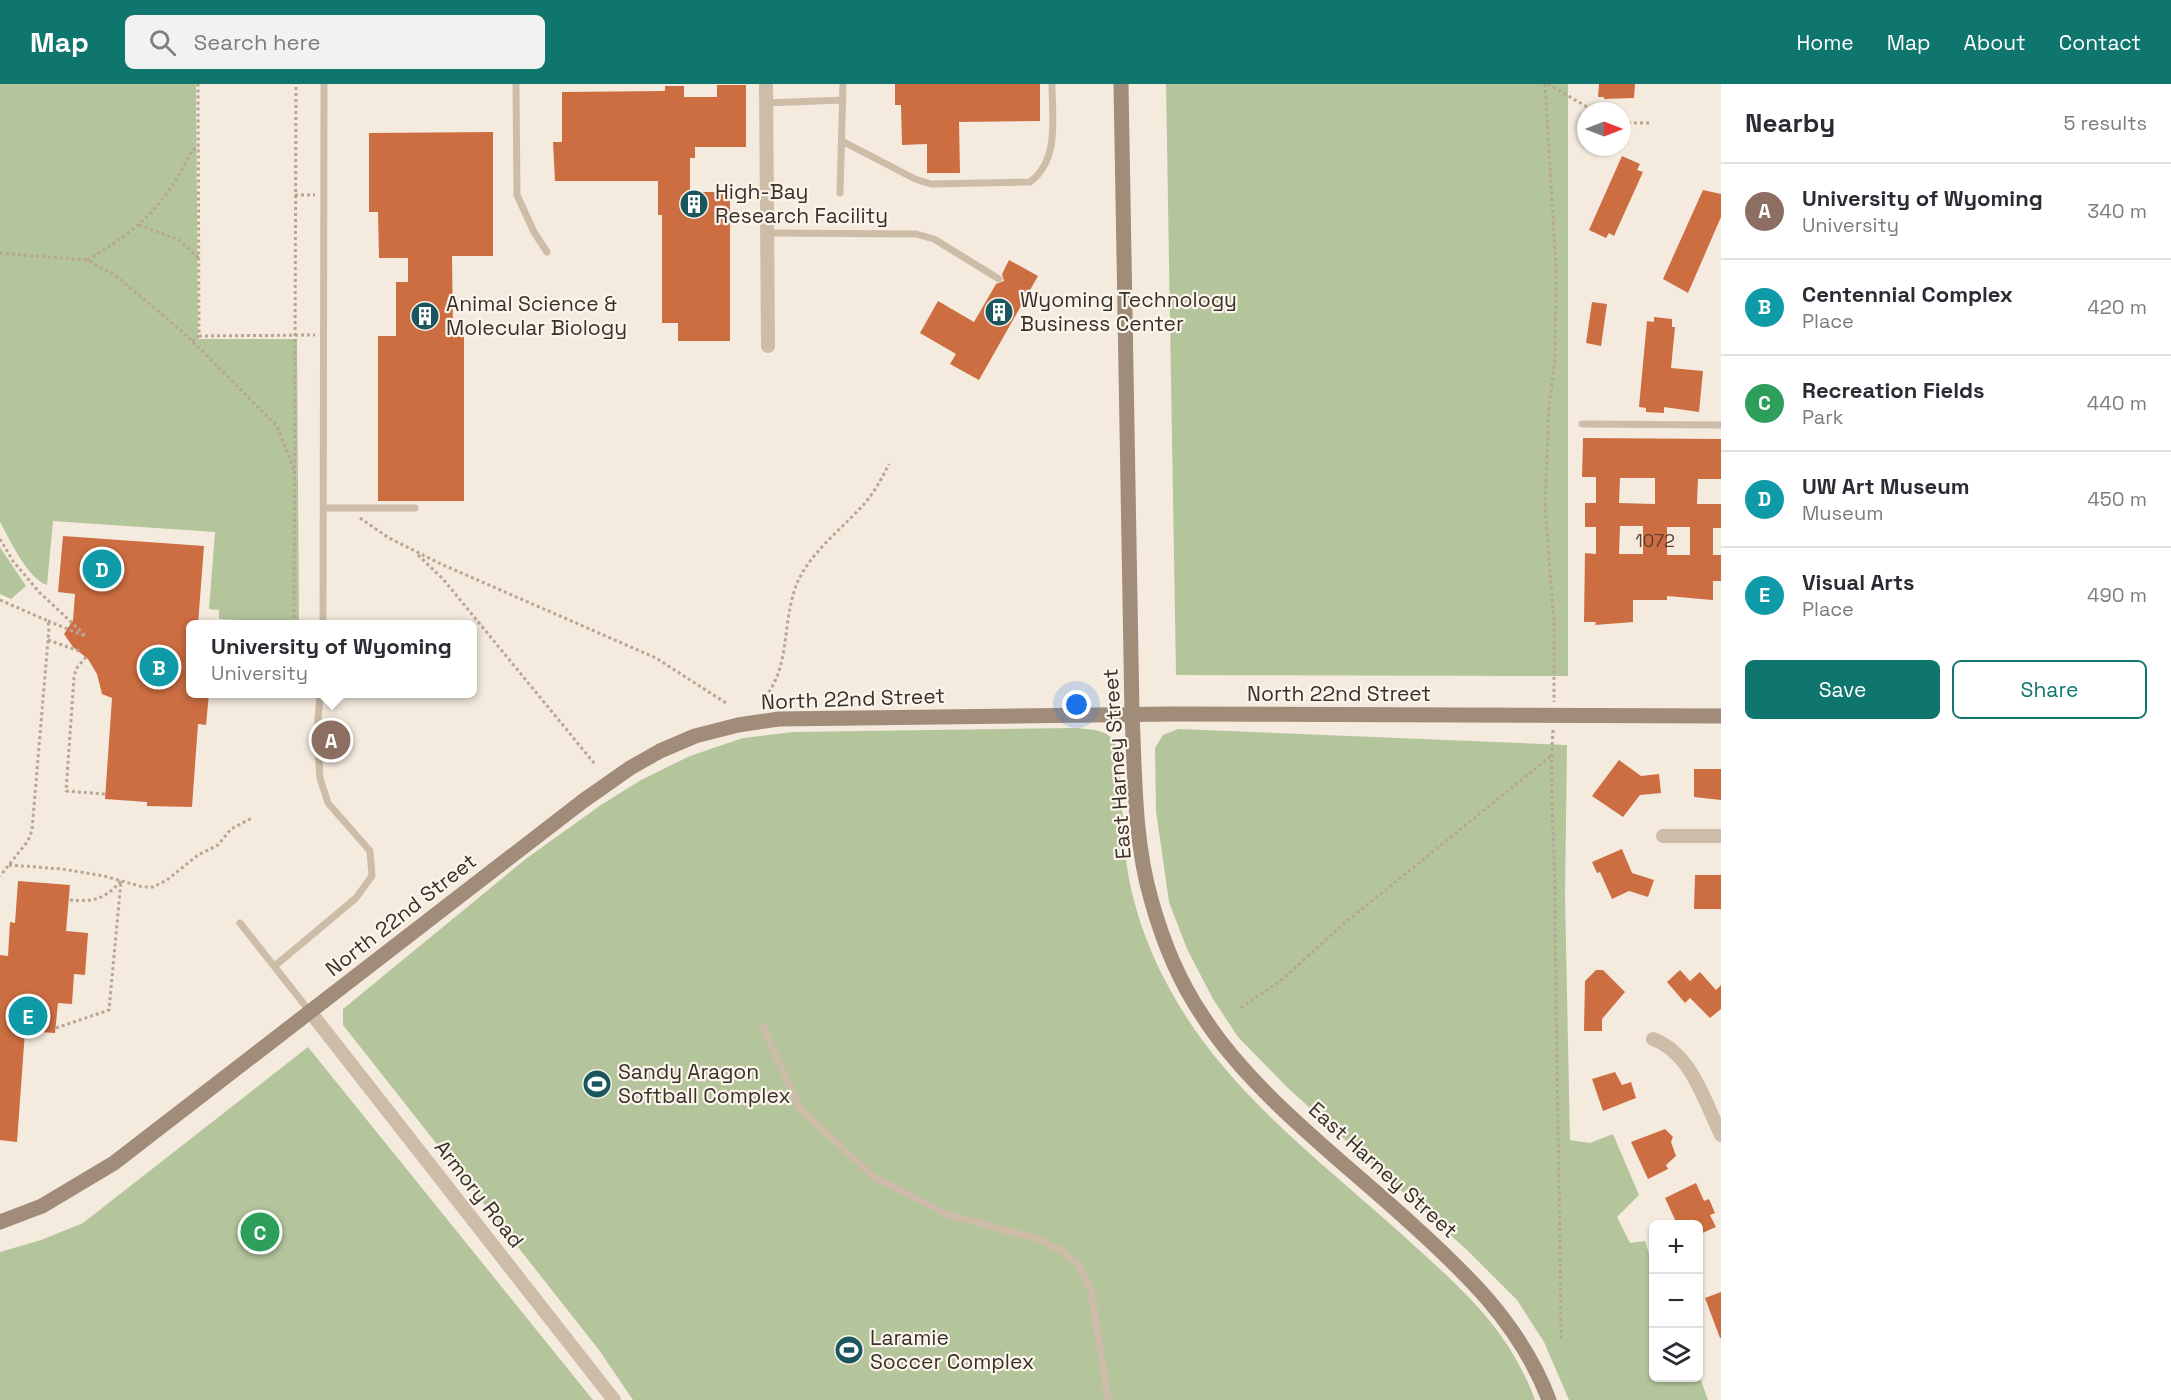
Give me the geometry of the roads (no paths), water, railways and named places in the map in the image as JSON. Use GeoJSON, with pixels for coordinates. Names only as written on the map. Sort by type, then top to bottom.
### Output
{"type":"FeatureCollection","features":[{"type":"Feature","properties":{"kind":"street"},"geometry":{"type":"LineString","coordinates":[[766,84],[768,346]]}},
{"type":"Feature","properties":{"kind":"street","name":"East Harney Street"},"geometry":{"type":"LineString","coordinates":[[1121,84],[1132,714],[1138,820],[1151,898],[1166,944],[1201,1015],[1226,1049],[1261,1086],[1481,1290],[1519,1339],[1549,1400]]}},
{"type":"Feature","properties":{"kind":"street","name":"North 22nd Street"},"geometry":{"type":"LineString","coordinates":[[0,1222],[42,1206],[114,1163],[311,1013],[385,952],[592,795],[640,762],[695,736],[738,725],[779,719],[1132,714],[1721,716]]}},
{"type":"Feature","properties":{"kind":"street"},"geometry":{"type":"LineString","coordinates":[[1663,836],[1721,836]]}},
{"type":"Feature","properties":{"kind":"street","name":"Armory Road"},"geometry":{"type":"LineString","coordinates":[[311,1013],[615,1400]]}},
{"type":"Feature","properties":{"kind":"street"},"geometry":{"type":"LineString","coordinates":[[1653,1039],[1669,1045],[1686,1063],[1721,1135]]}},
{"type":"Feature","properties":{"kind":"lane"},"geometry":{"type":"LineString","coordinates":[[323,620],[326,195],[324,84]]}},
{"type":"Feature","properties":{"kind":"lane"},"geometry":{"type":"LineString","coordinates":[[516,84],[517,195],[534,232],[547,252]]}},
{"type":"Feature","properties":{"kind":"lane"},"geometry":{"type":"LineString","coordinates":[[840,193],[843,84]]}},
{"type":"Feature","properties":{"kind":"lane"},"geometry":{"type":"LineString","coordinates":[[842,141],[915,179],[931,184],[1030,182],[1040,175],[1048,161],[1052,138],[1052,84]]}},
{"type":"Feature","properties":{"kind":"lane"},"geometry":{"type":"LineString","coordinates":[[766,102],[843,100]]}},
{"type":"Feature","properties":{"kind":"lane"},"geometry":{"type":"LineString","coordinates":[[767,233],[916,234],[934,239],[999,279]]}},
{"type":"Feature","properties":{"kind":"lane"},"geometry":{"type":"LineString","coordinates":[[1582,424],[1721,425]]}},
{"type":"Feature","properties":{"kind":"lane"},"geometry":{"type":"LineString","coordinates":[[324,508],[415,507]]}},
{"type":"Feature","properties":{"kind":"lane"},"geometry":{"type":"LineString","coordinates":[[276,965],[356,898],[372,876],[370,850],[328,803],[320,778],[317,732],[320,698]]}},
{"type":"Feature","properties":{"kind":"lane"},"geometry":{"type":"LineString","coordinates":[[240,923],[276,965],[311,1013]]}},
{"type":"Feature","properties":{"kind":"lane"},"geometry":{"type":"LineString","coordinates":[[763,1027],[800,1109],[874,1177],[946,1214],[1041,1240],[1060,1250],[1077,1263],[1091,1290],[1108,1400]]}},
{"type":"Feature","properties":{"kind":"place","name":"High-Bay Research Facility"},"geometry":{"type":"Point","coordinates":[694,204]}},
{"type":"Feature","properties":{"kind":"place","name":"Wyoming Technology Business Center"},"geometry":{"type":"Point","coordinates":[999,312]}},
{"type":"Feature","properties":{"kind":"place","name":"Animal Science & Molecular Biology"},"geometry":{"type":"Point","coordinates":[425,316]}},
{"type":"Feature","properties":{"kind":"place","name":"UW Art Museum"},"geometry":{"type":"Point","coordinates":[102,569]}},
{"type":"Feature","properties":{"kind":"place","name":"Centennial Complex"},"geometry":{"type":"Point","coordinates":[159,667]}},
{"type":"Feature","properties":{"kind":"place","name":"University of Wyoming"},"geometry":{"type":"Point","coordinates":[331,740]}},
{"type":"Feature","properties":{"kind":"place","name":"Visual Arts"},"geometry":{"type":"Point","coordinates":[28,1016]}},
{"type":"Feature","properties":{"kind":"place","name":"Sandy Aragon Softball Complex"},"geometry":{"type":"Point","coordinates":[597,1084]}},
{"type":"Feature","properties":{"kind":"place","name":"Recreation Fields"},"geometry":{"type":"Point","coordinates":[260,1232]}},
{"type":"Feature","properties":{"kind":"place","name":"Laramie Soccer Complex"},"geometry":{"type":"Point","coordinates":[849,1350]}}]}
